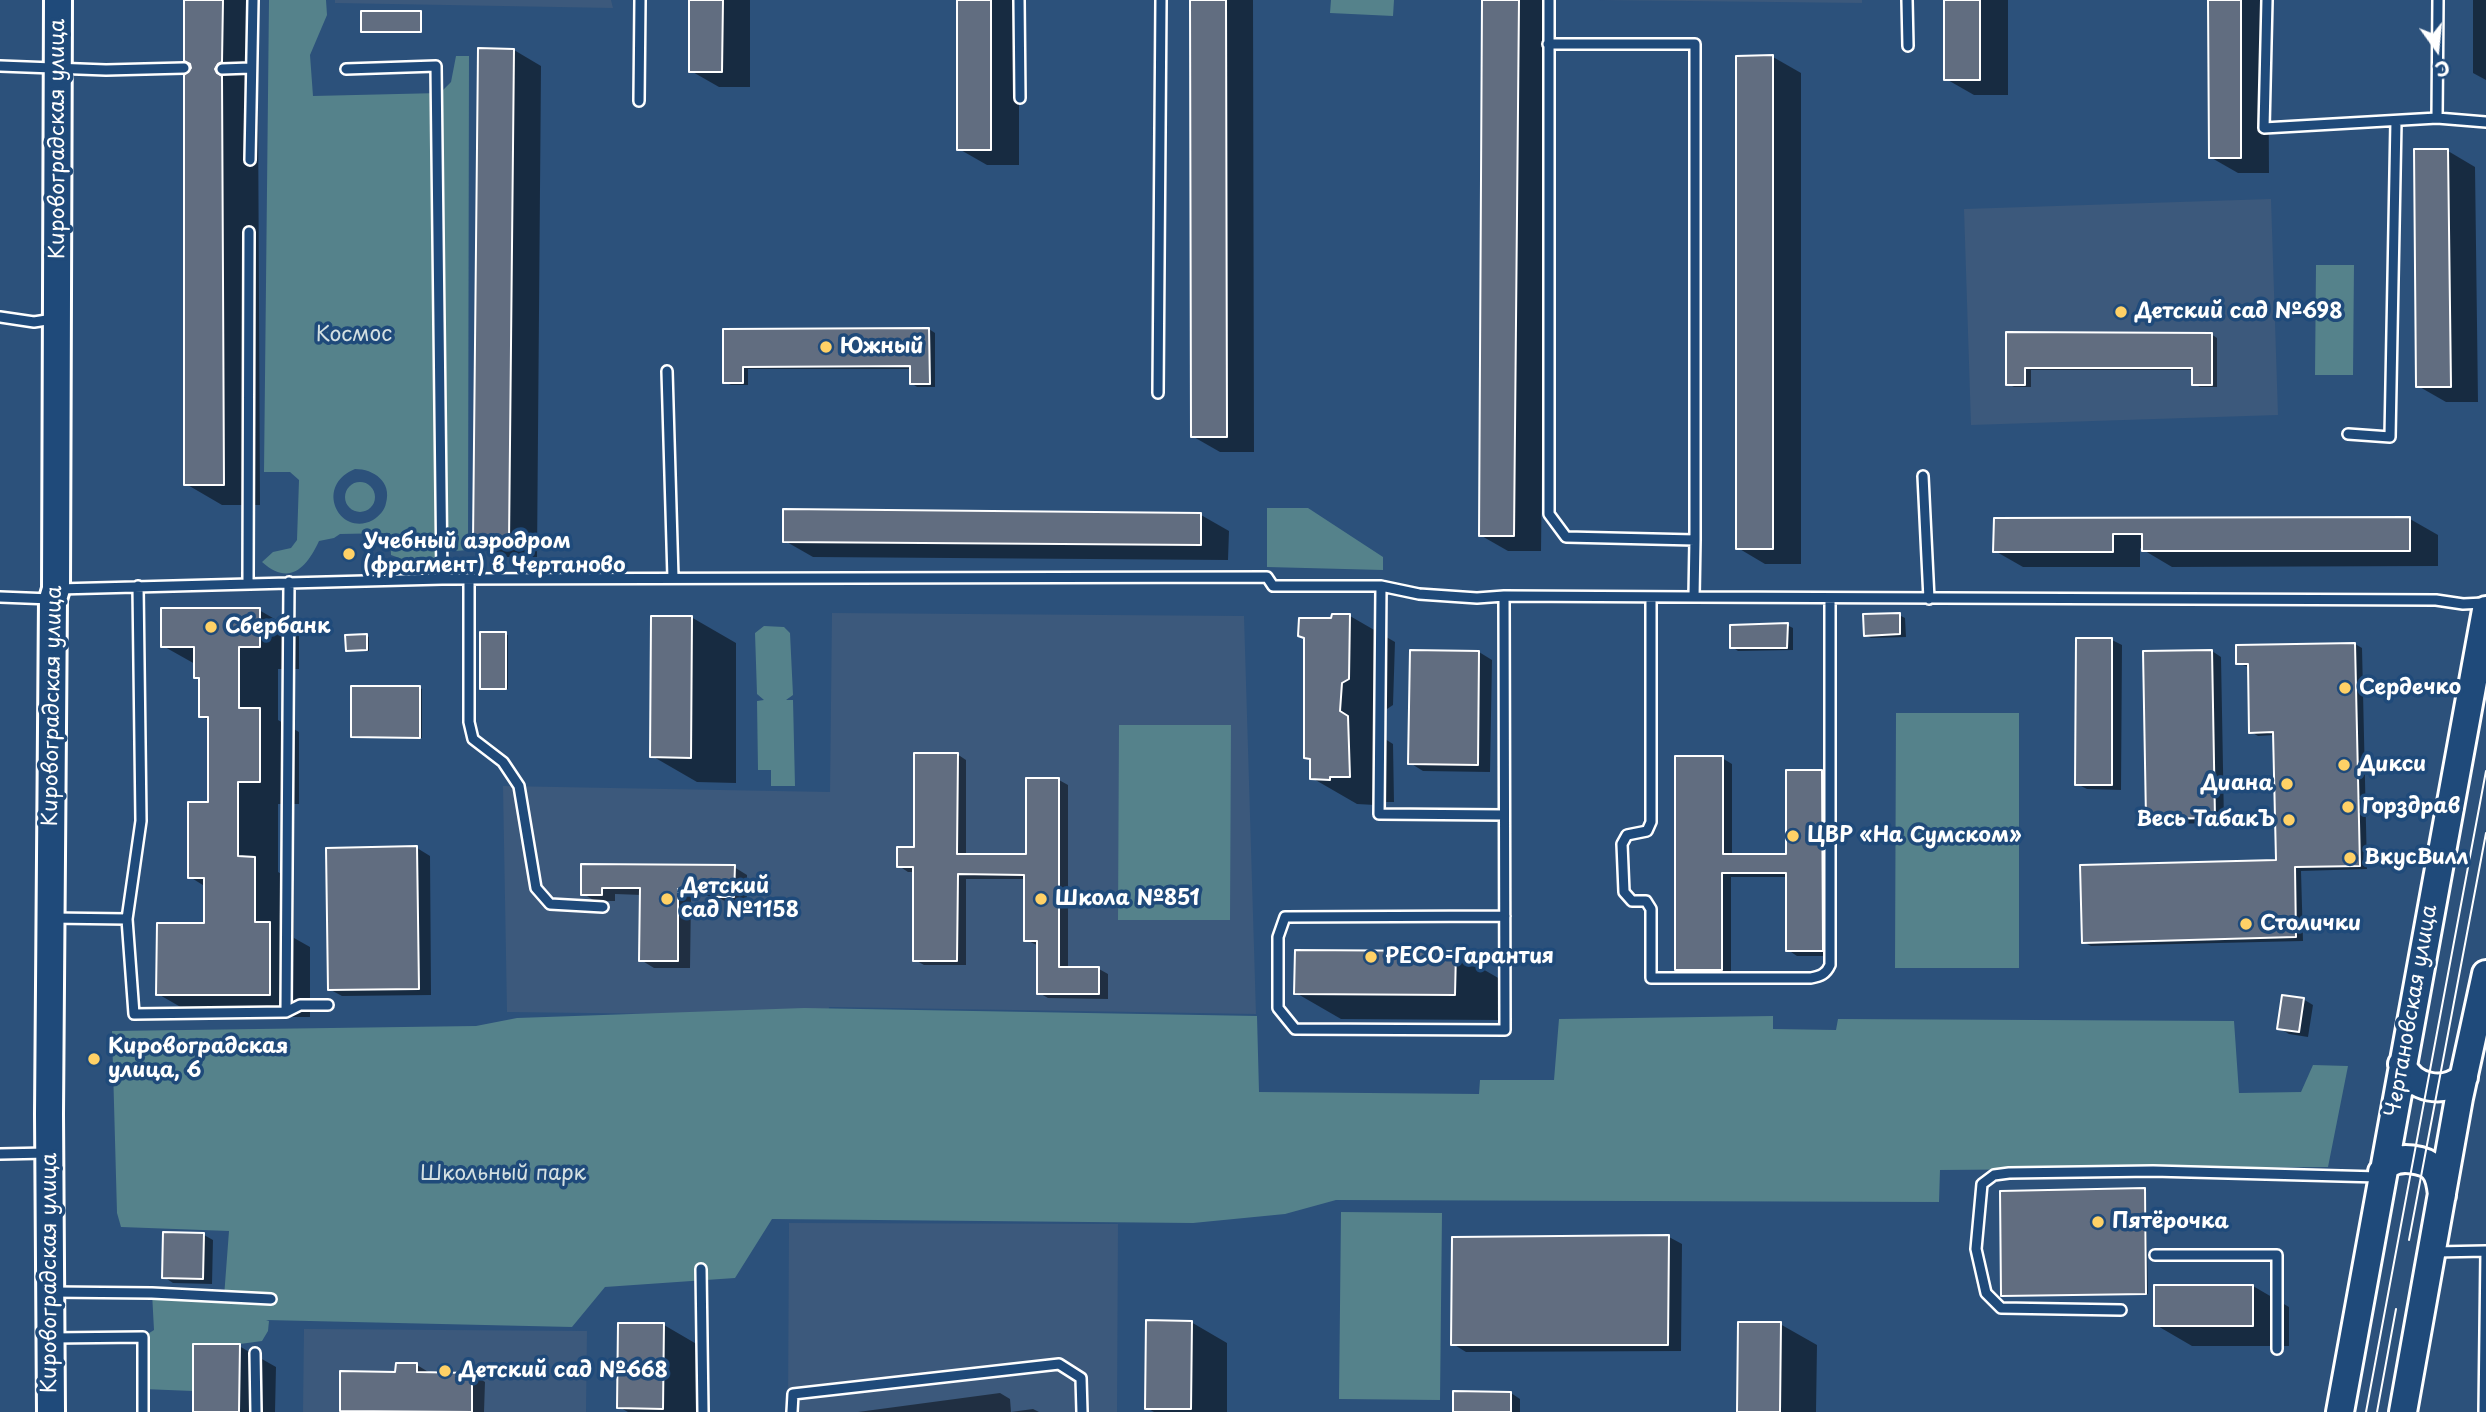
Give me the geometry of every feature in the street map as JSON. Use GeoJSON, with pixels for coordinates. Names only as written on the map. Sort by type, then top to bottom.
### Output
{"type":"FeatureCollection","features":[{"type":"Feature","properties":{"kind":"main road","name":"Кировоградская улица"},"geometry":{"type":"LineString","coordinates":[[51,1412],[50,918],[58,319],[58,0]]}},
{"type":"Feature","properties":{"kind":"main road","name":"Чертановская улица"},"geometry":{"type":"LineString","coordinates":[[2340,1412],[2486,610]]}},
{"type":"Feature","properties":{"kind":"main road"},"geometry":{"type":"LineString","coordinates":[[2403,1412],[2464,1077],[2483,1010],[2486,974]]}},
{"type":"Feature","properties":{"kind":"main road"},"geometry":{"type":"LineString","coordinates":[[2402,1065],[2411,1080],[2427,1086],[2447,1087],[2464,1077]]}},
{"type":"Feature","properties":{"kind":"main road"},"geometry":{"type":"LineString","coordinates":[[2382,1175],[2390,1163],[2400,1159],[2424,1162],[2433,1168],[2440,1178],[2442,1195]]}},
{"type":"Feature","properties":{"kind":"lane"},"geometry":{"type":"LineString","coordinates":[[250,160],[253,0]]}},
{"type":"Feature","properties":{"kind":"lane"},"geometry":{"type":"LineString","coordinates":[[639,101],[640,0]]}},
{"type":"Feature","properties":{"kind":"lane"},"geometry":{"type":"LineString","coordinates":[[1019,0],[1020,98]]}},
{"type":"Feature","properties":{"kind":"lane"},"geometry":{"type":"LineString","coordinates":[[1158,393],[1161,0]]}},
{"type":"Feature","properties":{"kind":"lane"},"geometry":{"type":"LineString","coordinates":[[1549,0],[1549,514],[1566,537],[1695,540]]}},
{"type":"Feature","properties":{"kind":"lane"},"geometry":{"type":"LineString","coordinates":[[1908,0],[1908,46]]}},
{"type":"Feature","properties":{"kind":"lane"},"geometry":{"type":"LineString","coordinates":[[2267,0],[2264,128],[2437,118],[2486,122]]}},
{"type":"Feature","properties":{"kind":"lane"},"geometry":{"type":"LineString","coordinates":[[2437,118],[2438,0]]}},
{"type":"Feature","properties":{"kind":"lane"},"geometry":{"type":"LineString","coordinates":[[1548,44],[1695,44],[1694,597]]}},
{"type":"Feature","properties":{"kind":"lane"},"geometry":{"type":"LineString","coordinates":[[0,65],[106,70],[184,68]]}},
{"type":"Feature","properties":{"kind":"lane"},"geometry":{"type":"LineString","coordinates":[[346,69],[436,66],[442,579]]}},
{"type":"Feature","properties":{"kind":"lane"},"geometry":{"type":"LineString","coordinates":[[222,69],[250,68]]}},
{"type":"Feature","properties":{"kind":"lane"},"geometry":{"type":"LineString","coordinates":[[2348,434],[2390,437],[2396,121]]}},
{"type":"Feature","properties":{"kind":"lane"},"geometry":{"type":"LineString","coordinates":[[248,582],[249,232]]}},
{"type":"Feature","properties":{"kind":"lane"},"geometry":{"type":"LineString","coordinates":[[0,317],[34,322],[58,319]]}},
{"type":"Feature","properties":{"kind":"lane"},"geometry":{"type":"LineString","coordinates":[[667,371],[673,578]]}},
{"type":"Feature","properties":{"kind":"lane"},"geometry":{"type":"LineString","coordinates":[[1923,476],[1930,600]]}},
{"type":"Feature","properties":{"kind":"lane"},"geometry":{"type":"LineString","coordinates":[[0,597],[138,586],[248,582],[1266,577],[1273,586],[1381,586],[1419,594],[1477,598],[2436,600],[2463,604],[2486,603]]}},
{"type":"Feature","properties":{"kind":"lane"},"geometry":{"type":"LineString","coordinates":[[469,580],[470,722],[473,739],[503,762],[519,786],[536,888],[550,904],[603,907]]}},
{"type":"Feature","properties":{"kind":"lane"},"geometry":{"type":"LineString","coordinates":[[286,1012],[289,582]]}},
{"type":"Feature","properties":{"kind":"lane"},"geometry":{"type":"LineString","coordinates":[[138,586],[141,821],[127,919],[134,1014],[286,1012],[300,1005],[328,1005]]}},
{"type":"Feature","properties":{"kind":"lane"},"geometry":{"type":"LineString","coordinates":[[1381,586],[1378,814],[1504,815]]}},
{"type":"Feature","properties":{"kind":"lane"},"geometry":{"type":"LineString","coordinates":[[1504,596],[1504,815],[1505,916],[1505,1030],[1295,1029],[1278,1008],[1278,937],[1285,917],[1505,916]]}},
{"type":"Feature","properties":{"kind":"lane"},"geometry":{"type":"LineString","coordinates":[[1651,598],[1651,822],[1647,831],[1632,833],[1623,839],[1622,886],[1632,901],[1646,901],[1651,909],[1651,978],[1811,978],[1821,976],[1830,965],[1830,598]]}},
{"type":"Feature","properties":{"kind":"lane"},"geometry":{"type":"LineString","coordinates":[[50,918],[127,919]]}},
{"type":"Feature","properties":{"kind":"lane"},"geometry":{"type":"LineString","coordinates":[[0,1154],[49,1153]]}},
{"type":"Feature","properties":{"kind":"lane"},"geometry":{"type":"LineString","coordinates":[[2121,1310],[2001,1308],[1986,1293],[1976,1249],[1982,1184],[1994,1175],[2009,1173],[2153,1171],[2382,1175]]}},
{"type":"Feature","properties":{"kind":"lane"},"geometry":{"type":"LineString","coordinates":[[2432,1252],[2486,1251],[2484,1412]]}},
{"type":"Feature","properties":{"kind":"lane"},"geometry":{"type":"LineString","coordinates":[[2155,1255],[2277,1255],[2277,1349]]}},
{"type":"Feature","properties":{"kind":"lane"},"geometry":{"type":"LineString","coordinates":[[701,1269],[703,1412]]}},
{"type":"Feature","properties":{"kind":"lane"},"geometry":{"type":"LineString","coordinates":[[51,1292],[152,1293],[271,1299]]}},
{"type":"Feature","properties":{"kind":"lane"},"geometry":{"type":"LineString","coordinates":[[50,1338],[144,1337],[143,1412]]}},
{"type":"Feature","properties":{"kind":"lane"},"geometry":{"type":"LineString","coordinates":[[255,1353],[256,1412]]}},
{"type":"Feature","properties":{"kind":"lane"},"geometry":{"type":"LineString","coordinates":[[792,1412],[793,1394],[1059,1364],[1081,1378],[1082,1412]]}},
{"type":"Feature","properties":{"kind":"shaded area"},"geometry":{"type":"Polygon","coordinates":[[[335,0],[611,0],[613,8],[335,3],[335,0]]]}},
{"type":"Feature","properties":{"kind":"shaded area"},"geometry":{"type":"Polygon","coordinates":[[[1598,0],[1862,0],[1862,3],[1598,0]]]}},
{"type":"Feature","properties":{"kind":"shaded area","name":"Детский сад №698"},"geometry":{"type":"Polygon","coordinates":[[[2271,199],[2278,415],[1971,425],[1964,209],[2271,199]]]}},
{"type":"Feature","properties":{"kind":"shaded area","name":"Школа №851"},"geometry":{"type":"Polygon","coordinates":[[[832,613],[1244,616],[1256,1014],[829,1007],[828,1016],[507,1012],[503,786],[830,792],[832,613]]]}},
{"type":"Feature","properties":{"kind":"shaded area"},"geometry":{"type":"Polygon","coordinates":[[[789,1223],[1118,1224],[1117,1412],[788,1412],[789,1223]]]}},
{"type":"Feature","properties":{"kind":"shaded area","name":"Детский сад №668"},"geometry":{"type":"Polygon","coordinates":[[[304,1329],[587,1331],[586,1412],[303,1412],[304,1329]]]}},
{"type":"Feature","properties":{"kind":"green space","name":"Космос"},"geometry":{"type":"Polygon","coordinates":[[[269,0],[326,0],[327,15],[310,55],[313,96],[440,93],[451,82],[456,56],[469,56],[468,550],[442,552],[432,563],[417,569],[405,560],[391,555],[390,533],[340,534],[319,541],[308,559],[296,571],[280,573],[262,562],[273,552],[291,548],[297,540],[299,480],[290,472],[264,472],[269,0]],[[355,469],[342,477],[335,487],[334,497],[336,508],[342,516],[350,522],[361,524],[379,515],[387,496],[380,478],[355,469]]]}},
{"type":"Feature","properties":{"kind":"green space"},"geometry":{"type":"Polygon","coordinates":[[[1331,0],[1394,0],[1393,16],[1330,13],[1331,0]]]}},
{"type":"Feature","properties":{"kind":"green space"},"geometry":{"type":"Polygon","coordinates":[[[2316,265],[2354,265],[2353,375],[2315,375],[2316,265]]]}},
{"type":"Feature","properties":{"kind":"green space"},"geometry":{"type":"Polygon","coordinates":[[[360,482],[366,483],[374,491],[374,503],[366,511],[360,512],[354,511],[346,503],[345,497],[346,491],[354,483],[360,482]]]}},
{"type":"Feature","properties":{"kind":"green space"},"geometry":{"type":"Polygon","coordinates":[[[1267,508],[1308,508],[1383,557],[1383,570],[1267,567],[1267,508]]]}},
{"type":"Feature","properties":{"kind":"green space"},"geometry":{"type":"Polygon","coordinates":[[[764,626],[784,627],[790,633],[793,695],[786,700],[793,700],[795,786],[771,786],[771,770],[758,770],[757,701],[764,700],[757,694],[755,633],[764,626]]]}},
{"type":"Feature","properties":{"kind":"green space"},"geometry":{"type":"Polygon","coordinates":[[[1896,713],[2019,713],[2019,968],[1895,968],[1896,713]]]}},
{"type":"Feature","properties":{"kind":"green space"},"geometry":{"type":"Polygon","coordinates":[[[1119,725],[1231,725],[1230,920],[1118,920],[1119,725]]]}},
{"type":"Feature","properties":{"kind":"green space","name":"Школьный парк"},"geometry":{"type":"Polygon","coordinates":[[[804,1008],[1257,1016],[1259,1092],[1479,1094],[1480,1080],[1554,1080],[1559,1019],[1773,1016],[1773,1029],[1836,1030],[1838,1019],[2234,1021],[2239,1093],[2301,1092],[2313,1065],[2348,1066],[2328,1167],[1940,1170],[1939,1202],[1336,1200],[1285,1214],[1193,1223],[772,1219],[735,1278],[605,1287],[572,1327],[266,1320],[269,1321],[268,1331],[262,1341],[194,1344],[193,1391],[143,1389],[143,1337],[154,1330],[152,1293],[224,1297],[229,1231],[121,1227],[117,1213],[112,1031],[476,1026],[517,1018],[804,1008]]]}},
{"type":"Feature","properties":{"kind":"green space"},"geometry":{"type":"Polygon","coordinates":[[[1341,1212],[1442,1213],[1440,1400],[1339,1399],[1341,1212]]]}},
{"type":"Feature","properties":{"kind":"building"},"geometry":{"type":"Polygon","coordinates":[[[184,0],[223,0],[222,62],[215,69],[222,76],[224,485],[184,485],[184,75],[191,68],[190,64],[184,61],[184,0]]]}},
{"type":"Feature","properties":{"kind":"building"},"geometry":{"type":"Polygon","coordinates":[[[689,0],[723,0],[722,72],[689,72],[689,0]]]}},
{"type":"Feature","properties":{"kind":"building"},"geometry":{"type":"Polygon","coordinates":[[[957,0],[991,0],[991,150],[957,150],[957,0]]]}},
{"type":"Feature","properties":{"kind":"building"},"geometry":{"type":"Polygon","coordinates":[[[1190,0],[1226,0],[1227,437],[1191,437],[1190,0]]]}},
{"type":"Feature","properties":{"kind":"building"},"geometry":{"type":"Polygon","coordinates":[[[1482,0],[1519,0],[1514,536],[1479,536],[1482,0]]]}},
{"type":"Feature","properties":{"kind":"building"},"geometry":{"type":"Polygon","coordinates":[[[1944,0],[1980,0],[1980,80],[1944,80],[1944,0]]]}},
{"type":"Feature","properties":{"kind":"building"},"geometry":{"type":"Polygon","coordinates":[[[2208,0],[2241,0],[2241,158],[2209,158],[2208,0]]]}},
{"type":"Feature","properties":{"kind":"building"},"geometry":{"type":"Polygon","coordinates":[[[361,11],[421,11],[421,32],[361,32],[361,11]]]}},
{"type":"Feature","properties":{"kind":"building"},"geometry":{"type":"Polygon","coordinates":[[[478,48],[514,49],[509,542],[473,542],[478,48]]]}},
{"type":"Feature","properties":{"kind":"building"},"geometry":{"type":"Polygon","coordinates":[[[1773,55],[1773,549],[1736,549],[1736,56],[1773,55]]]}},
{"type":"Feature","properties":{"kind":"building"},"geometry":{"type":"Polygon","coordinates":[[[2414,149],[2448,149],[2451,387],[2416,387],[2414,149]]]}},
{"type":"Feature","properties":{"kind":"building","name":"Южный"},"geometry":{"type":"Polygon","coordinates":[[[929,328],[930,384],[910,384],[910,366],[743,367],[743,383],[723,383],[723,329],[929,328]]]}},
{"type":"Feature","properties":{"kind":"building"},"geometry":{"type":"Polygon","coordinates":[[[2006,332],[2212,333],[2212,385],[2192,385],[2192,368],[2025,368],[2025,385],[2006,385],[2006,332]]]}},
{"type":"Feature","properties":{"kind":"building"},"geometry":{"type":"Polygon","coordinates":[[[783,509],[1201,513],[1201,545],[783,542],[783,509]]]}},
{"type":"Feature","properties":{"kind":"building"},"geometry":{"type":"Polygon","coordinates":[[[2410,517],[2410,551],[2142,551],[2142,534],[2113,534],[2113,552],[1993,552],[1994,518],[2410,517]]]}},
{"type":"Feature","properties":{"kind":"building"},"geometry":{"type":"Polygon","coordinates":[[[161,608],[260,608],[260,647],[239,647],[239,708],[260,708],[260,782],[238,782],[238,856],[255,857],[255,922],[270,922],[270,995],[156,995],[157,923],[204,923],[204,878],[188,878],[188,802],[208,802],[208,717],[199,717],[199,678],[194,678],[194,647],[161,647],[161,608]]]}},
{"type":"Feature","properties":{"kind":"building"},"geometry":{"type":"Polygon","coordinates":[[[1900,613],[1900,634],[1864,636],[1863,614],[1900,613]]]}},
{"type":"Feature","properties":{"kind":"building"},"geometry":{"type":"Polygon","coordinates":[[[1332,614],[1350,614],[1349,679],[1342,683],[1340,711],[1348,716],[1350,777],[1310,779],[1310,759],[1304,758],[1304,638],[1298,636],[1299,618],[1331,618],[1332,614]]]}},
{"type":"Feature","properties":{"kind":"building"},"geometry":{"type":"Polygon","coordinates":[[[651,616],[692,616],[691,758],[650,757],[651,616]]]}},
{"type":"Feature","properties":{"kind":"building"},"geometry":{"type":"Polygon","coordinates":[[[1788,623],[1787,648],[1730,648],[1730,625],[1788,623]]]}},
{"type":"Feature","properties":{"kind":"building"},"geometry":{"type":"Polygon","coordinates":[[[480,632],[506,632],[506,689],[480,689],[480,632]]]}},
{"type":"Feature","properties":{"kind":"building"},"geometry":{"type":"Polygon","coordinates":[[[367,634],[367,650],[346,651],[345,635],[367,634]]]}},
{"type":"Feature","properties":{"kind":"building"},"geometry":{"type":"Polygon","coordinates":[[[2076,638],[2112,638],[2112,785],[2075,785],[2076,638]]]}},
{"type":"Feature","properties":{"kind":"building"},"geometry":{"type":"Polygon","coordinates":[[[2355,643],[2360,866],[2295,867],[2296,937],[2082,943],[2080,865],[2276,860],[2273,732],[2249,733],[2248,664],[2236,664],[2236,645],[2355,643]]]}},
{"type":"Feature","properties":{"kind":"building"},"geometry":{"type":"Polygon","coordinates":[[[1410,650],[1479,651],[1478,765],[1408,764],[1410,650]]]}},
{"type":"Feature","properties":{"kind":"building"},"geometry":{"type":"Polygon","coordinates":[[[2212,650],[2215,818],[2146,819],[2143,651],[2212,650]]]}},
{"type":"Feature","properties":{"kind":"building"},"geometry":{"type":"Polygon","coordinates":[[[351,686],[420,686],[420,738],[351,737],[351,686]]]}},
{"type":"Feature","properties":{"kind":"building"},"geometry":{"type":"Polygon","coordinates":[[[914,753],[958,753],[957,854],[1026,854],[1026,778],[1059,778],[1059,967],[1099,967],[1099,994],[1037,994],[1037,941],[1024,941],[1024,875],[958,874],[957,961],[913,961],[913,867],[897,867],[897,847],[914,847],[914,753]]]}},
{"type":"Feature","properties":{"kind":"building"},"geometry":{"type":"Polygon","coordinates":[[[1675,756],[1723,756],[1723,854],[1786,854],[1786,770],[1822,770],[1823,951],[1786,951],[1786,873],[1722,873],[1722,970],[1675,970],[1675,756]]]}},
{"type":"Feature","properties":{"kind":"building"},"geometry":{"type":"Polygon","coordinates":[[[417,846],[419,989],[328,990],[326,848],[417,846]]]}},
{"type":"Feature","properties":{"kind":"building"},"geometry":{"type":"Polygon","coordinates":[[[581,864],[735,865],[734,897],[713,897],[713,890],[678,889],[678,961],[639,961],[640,888],[602,888],[602,895],[581,895],[581,864]]]}},
{"type":"Feature","properties":{"kind":"building"},"geometry":{"type":"Polygon","coordinates":[[[1295,950],[1456,951],[1455,995],[1294,994],[1295,950]]]}},
{"type":"Feature","properties":{"kind":"building"},"geometry":{"type":"Polygon","coordinates":[[[2282,995],[2304,998],[2299,1032],[2277,1029],[2282,995]]]}},
{"type":"Feature","properties":{"kind":"building"},"geometry":{"type":"Polygon","coordinates":[[[2145,1188],[2146,1294],[2001,1296],[2000,1191],[2145,1188]]]}},
{"type":"Feature","properties":{"kind":"building"},"geometry":{"type":"Polygon","coordinates":[[[163,1232],[204,1233],[203,1279],[162,1278],[163,1232]]]}},
{"type":"Feature","properties":{"kind":"building"},"geometry":{"type":"Polygon","coordinates":[[[1669,1235],[1668,1345],[1451,1345],[1452,1237],[1669,1235]]]}},
{"type":"Feature","properties":{"kind":"building"},"geometry":{"type":"Polygon","coordinates":[[[2154,1285],[2253,1285],[2253,1326],[2154,1326],[2154,1285]]]}},
{"type":"Feature","properties":{"kind":"building"},"geometry":{"type":"Polygon","coordinates":[[[1146,1320],[1192,1321],[1191,1409],[1145,1409],[1146,1320]]]}},
{"type":"Feature","properties":{"kind":"building"},"geometry":{"type":"Polygon","coordinates":[[[1738,1322],[1781,1322],[1780,1412],[1737,1412],[1738,1322]]]}},
{"type":"Feature","properties":{"kind":"building"},"geometry":{"type":"Polygon","coordinates":[[[618,1323],[664,1323],[663,1409],[617,1408],[618,1323]]]}},
{"type":"Feature","properties":{"kind":"building"},"geometry":{"type":"Polygon","coordinates":[[[193,1344],[240,1344],[239,1412],[193,1412],[193,1344]]]}},
{"type":"Feature","properties":{"kind":"building"},"geometry":{"type":"Polygon","coordinates":[[[396,1363],[417,1363],[417,1372],[472,1373],[472,1412],[340,1411],[340,1371],[395,1372],[396,1363]]]}},
{"type":"Feature","properties":{"kind":"building"},"geometry":{"type":"Polygon","coordinates":[[[1453,1391],[1511,1392],[1511,1412],[1453,1412],[1453,1391]]]}},
{"type":"Feature","properties":{"kind":"tram line"},"geometry":{"type":"LineString","coordinates":[[2366,1412],[2486,771]]}},
{"type":"Feature","properties":{"kind":"tram line"},"geometry":{"type":"LineString","coordinates":[[2409,1240],[2486,833]]}},
{"type":"Feature","properties":{"kind":"tram line"},"geometry":{"type":"LineString","coordinates":[[2377,1412],[2396,1309]]}},
{"type":"Feature","properties":{"kind":"place","name":"Детский сад №698"},"geometry":{"type":"Point","coordinates":[2121,312]}},
{"type":"Feature","properties":{"kind":"place","name":"Южный"},"geometry":{"type":"Point","coordinates":[826,347]}},
{"type":"Feature","properties":{"kind":"place","name":"Учебный аэродром (фрагмент) в Чертаново"},"geometry":{"type":"Point","coordinates":[349,554]}},
{"type":"Feature","properties":{"kind":"place","name":"Сбербанк"},"geometry":{"type":"Point","coordinates":[211,627]}},
{"type":"Feature","properties":{"kind":"place","name":"Сердечко"},"geometry":{"type":"Point","coordinates":[2345,688]}},
{"type":"Feature","properties":{"kind":"place","name":"Дикси"},"geometry":{"type":"Point","coordinates":[2344,765]}},
{"type":"Feature","properties":{"kind":"place","name":"Диана"},"geometry":{"type":"Point","coordinates":[2287,784]}},
{"type":"Feature","properties":{"kind":"place","name":"Горздрав"},"geometry":{"type":"Point","coordinates":[2348,807]}},
{"type":"Feature","properties":{"kind":"place","name":"Весь ТабакЪ"},"geometry":{"type":"Point","coordinates":[2289,820]}},
{"type":"Feature","properties":{"kind":"place","name":"ЦВР «На Сумском»"},"geometry":{"type":"Point","coordinates":[1793,836]}},
{"type":"Feature","properties":{"kind":"place","name":"ВкусВилл"},"geometry":{"type":"Point","coordinates":[2350,858]}},
{"type":"Feature","properties":{"kind":"place","name":"Детский сад №1158"},"geometry":{"type":"Point","coordinates":[667,899]}},
{"type":"Feature","properties":{"kind":"place","name":"Школа №851"},"geometry":{"type":"Point","coordinates":[1041,899]}},
{"type":"Feature","properties":{"kind":"place","name":"Столички"},"geometry":{"type":"Point","coordinates":[2246,924]}},
{"type":"Feature","properties":{"kind":"place","name":"РЕСО-Гарантия"},"geometry":{"type":"Point","coordinates":[1371,957]}},
{"type":"Feature","properties":{"kind":"place","name":"Кировоградская улица, 6"},"geometry":{"type":"Point","coordinates":[94,1059]}},
{"type":"Feature","properties":{"kind":"place","name":"Пятёрочка"},"geometry":{"type":"Point","coordinates":[2098,1222]}},
{"type":"Feature","properties":{"kind":"place","name":"Детский сад №668"},"geometry":{"type":"Point","coordinates":[445,1371]}}]}
